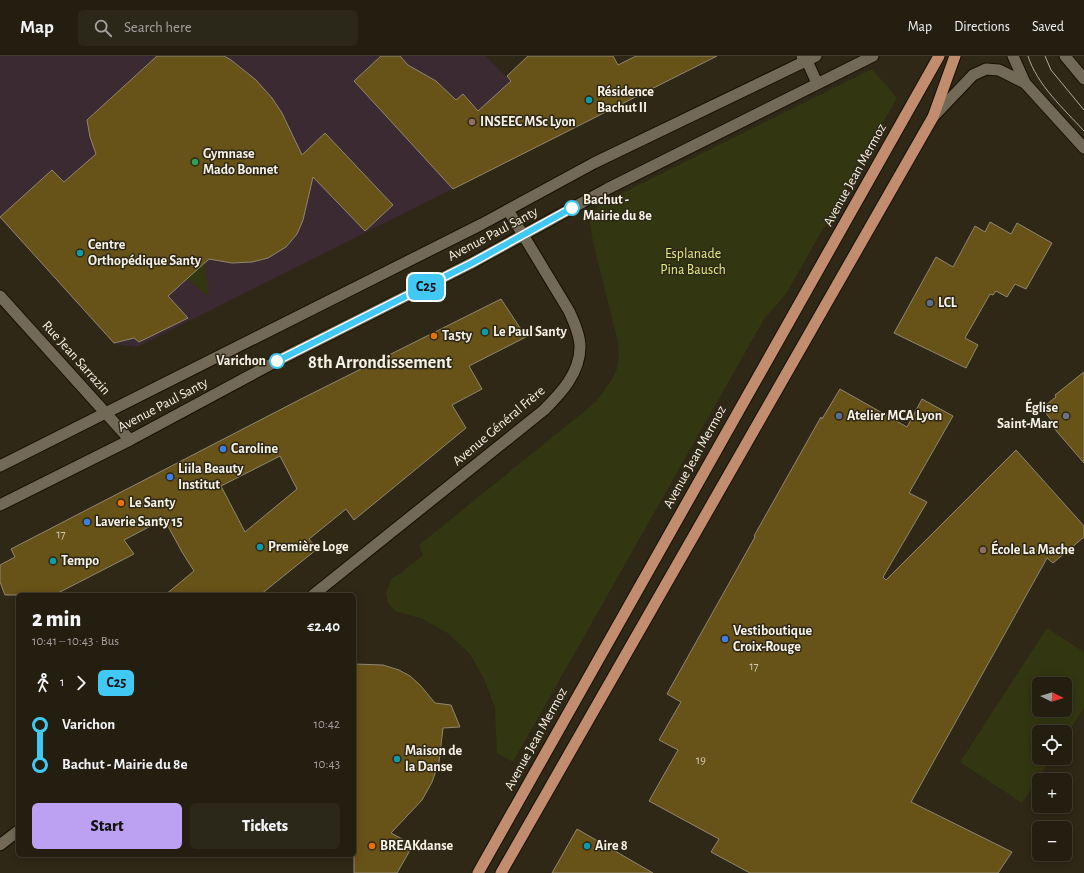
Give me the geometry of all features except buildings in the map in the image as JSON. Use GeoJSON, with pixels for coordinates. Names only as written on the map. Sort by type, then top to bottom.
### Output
{"type":"FeatureCollection","features":[{"type":"Feature","properties":{"kind":"main road","name":"Avenue Paul Santy"},"geometry":{"type":"LineString","coordinates":[[0,505],[130,440],[277,361],[524,236],[607,189],[873,56]]}},
{"type":"Feature","properties":{"kind":"main road","name":"Avenue Jean Mermoz"},"geometry":{"type":"LineString","coordinates":[[478,873],[939,56]]}},
{"type":"Feature","properties":{"kind":"main road"},"geometry":{"type":"LineString","coordinates":[[501,873],[933,117],[955,56]]}},
{"type":"Feature","properties":{"kind":"main road"},"geometry":{"type":"LineString","coordinates":[[1013,56],[1025,83],[1084,148]]}},
{"type":"Feature","properties":{"kind":"main road"},"geometry":{"type":"LineString","coordinates":[[1065,56],[1084,79]]}},
{"type":"Feature","properties":{"kind":"main road","name":"Avenue Paul Santy"},"geometry":{"type":"LineString","coordinates":[[0,466],[508,210],[594,164],[808,58]]}},
{"type":"Feature","properties":{"kind":"main road"},"geometry":{"type":"LineString","coordinates":[[808,58],[818,83]]}},
{"type":"Feature","properties":{"kind":"main road"},"geometry":{"type":"LineString","coordinates":[[933,117],[973,75],[986,69],[999,70],[1025,83]]}},
{"type":"Feature","properties":{"kind":"main road","name":"Avenue Général Frère"},"geometry":{"type":"LineString","coordinates":[[316,593],[544,410],[564,390],[576,369],[580,347],[576,329],[569,311],[508,210]]}},
{"type":"Feature","properties":{"kind":"main road","name":"Rue Jean Sarrazin"},"geometry":{"type":"LineString","coordinates":[[0,296],[130,440]]}},
{"type":"Feature","properties":{"kind":"main road"},"geometry":{"type":"LineString","coordinates":[[0,846],[16,833]]}},
{"type":"Feature","properties":{"kind":"shaded area"},"geometry":{"type":"Polygon","coordinates":[[[0,56],[486,56],[562,134],[137,347],[114,344],[0,218],[0,56]]]}},
{"type":"Feature","properties":{"kind":"green space","name":"Esplanade Pina Bausch"},"geometry":{"type":"Polygon","coordinates":[[[872,69],[897,98],[786,294],[764,319],[513,762],[497,753],[495,708],[484,679],[470,654],[449,634],[423,619],[395,611],[388,603],[386,593],[392,578],[400,574],[423,555],[419,545],[596,402],[614,375],[617,368],[619,353],[618,342],[593,242],[590,222],[594,211],[602,203],[872,69]]]}},
{"type":"Feature","properties":{"kind":"green space"},"geometry":{"type":"Polygon","coordinates":[[[205,262],[209,297],[187,279],[205,262]]]}},
{"type":"Feature","properties":{"kind":"green space"},"geometry":{"type":"Polygon","coordinates":[[[1047,628],[1084,652],[1084,708],[1072,726],[1072,725],[1032,725],[1032,765],[1046,765],[1041,773],[1032,773],[1032,787],[1022,803],[960,762],[1047,628]]]}},
{"type":"Feature","properties":{"kind":"tram line"},"geometry":{"type":"LineString","coordinates":[[1028,56],[1032,67],[1044,87],[1084,131]]}},
{"type":"Feature","properties":{"kind":"tram line"},"geometry":{"type":"LineString","coordinates":[[1045,56],[1051,70],[1084,110]]}},
{"type":"Feature","properties":{"kind":"bus line","name":"C25"},"geometry":{"type":"LineString","coordinates":[[277,361],[472,263],[524,236],[572,208]]}},
{"type":"Feature","properties":{"kind":"place","name":"Résidence Bachut II"},"geometry":{"type":"Point","coordinates":[589,100]}},
{"type":"Feature","properties":{"kind":"place","name":"INSEEC MSc Lyon"},"geometry":{"type":"Point","coordinates":[472,122]}},
{"type":"Feature","properties":{"kind":"place","name":"Gymnase Mado Bonnet"},"geometry":{"type":"Point","coordinates":[195,162]}},
{"type":"Feature","properties":{"kind":"place","name":"Bachut - Mairie du 8e"},"geometry":{"type":"Point","coordinates":[572,208]}},
{"type":"Feature","properties":{"kind":"place","name":"Centre Orthopédique Santy"},"geometry":{"type":"Point","coordinates":[80,253]}},
{"type":"Feature","properties":{"kind":"place","name":"LCL"},"geometry":{"type":"Point","coordinates":[930,303]}},
{"type":"Feature","properties":{"kind":"place","name":"Le Paul Santy"},"geometry":{"type":"Point","coordinates":[485,332]}},
{"type":"Feature","properties":{"kind":"place","name":"Ta5ty"},"geometry":{"type":"Point","coordinates":[434,336]}},
{"type":"Feature","properties":{"kind":"place","name":"Varichon"},"geometry":{"type":"Point","coordinates":[277,361]}},
{"type":"Feature","properties":{"kind":"place","name":"Atelier MCA Lyon"},"geometry":{"type":"Point","coordinates":[839,416]}},
{"type":"Feature","properties":{"kind":"place","name":"Église Saint-Marc"},"geometry":{"type":"Point","coordinates":[1066,416]}},
{"type":"Feature","properties":{"kind":"place","name":"Caroline"},"geometry":{"type":"Point","coordinates":[223,449]}},
{"type":"Feature","properties":{"kind":"place","name":"Liila Beauty Institut"},"geometry":{"type":"Point","coordinates":[170,477]}},
{"type":"Feature","properties":{"kind":"place","name":"Le Santy"},"geometry":{"type":"Point","coordinates":[121,503]}},
{"type":"Feature","properties":{"kind":"place","name":"Laverie Santy 15"},"geometry":{"type":"Point","coordinates":[87,522]}},
{"type":"Feature","properties":{"kind":"place","name":"Première Loge"},"geometry":{"type":"Point","coordinates":[260,547]}},
{"type":"Feature","properties":{"kind":"place","name":"École La Mache"},"geometry":{"type":"Point","coordinates":[983,550]}},
{"type":"Feature","properties":{"kind":"place","name":"Tempo"},"geometry":{"type":"Point","coordinates":[53,561]}},
{"type":"Feature","properties":{"kind":"place","name":"Vestiboutique Croix-Rouge"},"geometry":{"type":"Point","coordinates":[725,639]}},
{"type":"Feature","properties":{"kind":"place","name":"Maison de la Danse"},"geometry":{"type":"Point","coordinates":[397,759]}},
{"type":"Feature","properties":{"kind":"place","name":"BREAKdanse"},"geometry":{"type":"Point","coordinates":[372,846]}},
{"type":"Feature","properties":{"kind":"place","name":"Aire 8"},"geometry":{"type":"Point","coordinates":[587,846]}},
{"type":"Feature","properties":{"kind":"district","name":"8th Arrondissement"},"geometry":{"type":"Point","coordinates":[380,363]}}]}
